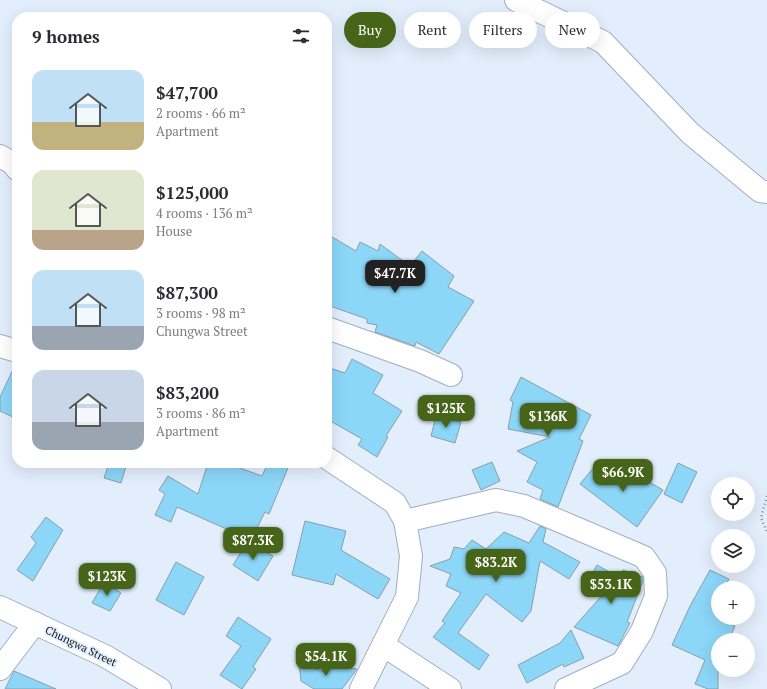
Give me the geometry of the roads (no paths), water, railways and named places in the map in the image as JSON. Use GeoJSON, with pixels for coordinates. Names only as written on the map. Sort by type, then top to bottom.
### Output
{"type":"FeatureCollection","features":[{"type":"Feature","properties":{"kind":"street"},"geometry":{"type":"LineString","coordinates":[[516,0],[603,42],[690,133],[760,191],[767,192]]}},
{"type":"Feature","properties":{"kind":"street"},"geometry":{"type":"LineString","coordinates":[[0,156],[12,163]]}},
{"type":"Feature","properties":{"kind":"street"},"geometry":{"type":"LineString","coordinates":[[332,330],[420,361],[451,375]]}},
{"type":"Feature","properties":{"kind":"street"},"geometry":{"type":"LineString","coordinates":[[0,346],[12,350]]}},
{"type":"Feature","properties":{"kind":"street"},"geometry":{"type":"LineString","coordinates":[[332,461],[395,503],[405,521],[411,556],[406,597],[362,689]]}},
{"type":"Feature","properties":{"kind":"street"},"geometry":{"type":"LineString","coordinates":[[405,521],[496,500],[524,506],[644,557],[655,573],[656,596],[642,630],[622,663],[566,689]]}},
{"type":"Feature","properties":{"kind":"street","name":"Chungwa Street"},"geometry":{"type":"LineString","coordinates":[[0,607],[105,656],[160,689]]}},
{"type":"Feature","properties":{"kind":"street"},"geometry":{"type":"LineString","coordinates":[[0,669],[34,623]]}},
{"type":"Feature","properties":{"kind":"street"},"geometry":{"type":"LineString","coordinates":[[383,645],[450,689]]}}]}
